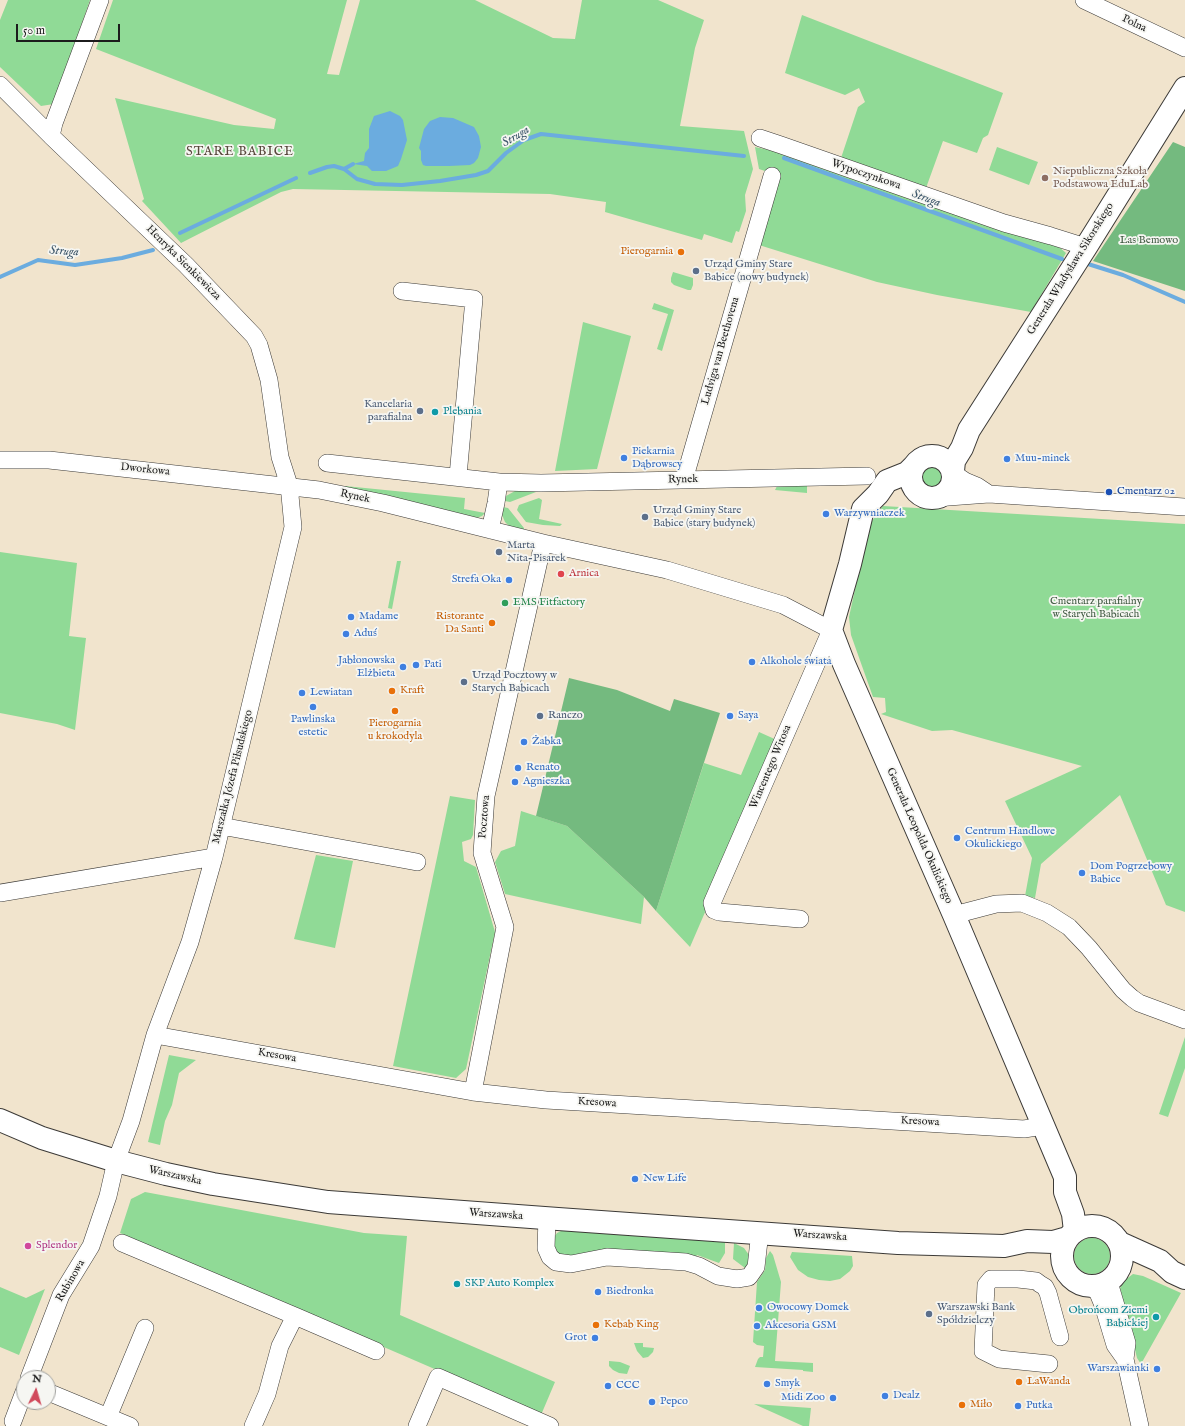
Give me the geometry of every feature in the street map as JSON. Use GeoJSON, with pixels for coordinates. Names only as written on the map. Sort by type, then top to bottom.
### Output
{"type":"FeatureCollection","features":[{"type":"Feature","properties":{"kind":"main road","name":"Generała Władysława Sikorskiego"},"geometry":{"type":"LineString","coordinates":[[953,472],[954,461],[962,448],[968,430],[1086,247],[1185,88]]}},
{"type":"Feature","properties":{"kind":"main road","name":"Generała Władysława Sikorskiego"},"geometry":{"type":"LineString","coordinates":[[933,456],[947,449],[968,430]]}},
{"type":"Feature","properties":{"kind":"main road"},"geometry":{"type":"LineString","coordinates":[[933,456],[939,457],[946,462],[953,472],[953,482],[948,490],[943,494],[928,496],[873,485],[887,481],[907,472],[922,459],[933,456]]}},
{"type":"Feature","properties":{"kind":"main road"},"geometry":{"type":"LineString","coordinates":[[914,466],[912,471],[914,488],[928,496]]}},
{"type":"Feature","properties":{"kind":"main road"},"geometry":{"type":"LineString","coordinates":[[831,630],[850,564],[863,510],[873,485]]}},
{"type":"Feature","properties":{"kind":"main road","name":"Generała Leopolda Okulickiego"},"geometry":{"type":"LineString","coordinates":[[831,630],[844,664],[954,915],[1065,1177],[1065,1192],[1073,1214],[1071,1235]]}},
{"type":"Feature","properties":{"kind":"main road","name":"Warszawska"},"geometry":{"type":"LineString","coordinates":[[0,1120],[42,1138],[116,1161],[213,1184],[328,1202],[898,1242],[1004,1246],[1027,1241],[1053,1242],[1071,1235]]}},
{"type":"Feature","properties":{"kind":"main road","name":"Generała Leopolda Okulickiego"},"geometry":{"type":"LineString","coordinates":[[1065,1177],[1077,1188],[1096,1226]]}},
{"type":"Feature","properties":{"kind":"main road"},"geometry":{"type":"LineString","coordinates":[[1096,1226],[1110,1232],[1120,1243],[1160,1261],[1178,1275],[1155,1272],[1136,1265],[1086,1286],[1072,1279],[1067,1273],[1062,1259],[1063,1248],[1071,1235],[1085,1227],[1096,1226]]}},
{"type":"Feature","properties":{"kind":"main road"},"geometry":{"type":"LineString","coordinates":[[1108,1277],[1122,1250],[1120,1243]]}},
{"type":"Feature","properties":{"kind":"main road","name":"Warszawska"},"geometry":{"type":"LineString","coordinates":[[1004,1246],[1022,1252],[1055,1256],[1062,1259]]}},
{"type":"Feature","properties":{"kind":"street"},"geometry":{"type":"LineString","coordinates":[[51,136],[54,123],[100,0]]}},
{"type":"Feature","properties":{"kind":"street","name":"Polna"},"geometry":{"type":"LineString","coordinates":[[1084,0],[1185,48]]}},
{"type":"Feature","properties":{"kind":"street","name":"Henryka Sienkiewicza"},"geometry":{"type":"LineString","coordinates":[[0,85],[186,265],[254,336],[259,345],[269,380],[280,457],[289,485]]}},
{"type":"Feature","properties":{"kind":"street","name":"Wypoczynkowa"},"geometry":{"type":"LineString","coordinates":[[760,138],[1004,223],[1086,247]]}},
{"type":"Feature","properties":{"kind":"street","name":"Ludviga van Beethovena"},"geometry":{"type":"LineString","coordinates":[[684,480],[772,176]]}},
{"type":"Feature","properties":{"kind":"street"},"geometry":{"type":"LineString","coordinates":[[402,291],[474,299],[458,476]]}},
{"type":"Feature","properties":{"kind":"street","name":"Dworkowa"},"geometry":{"type":"LineString","coordinates":[[0,460],[49,460],[289,485]]}},
{"type":"Feature","properties":{"kind":"street","name":"Rynek"},"geometry":{"type":"LineString","coordinates":[[327,463],[458,476],[499,482],[577,483],[684,480],[873,485]]}},
{"type":"Feature","properties":{"kind":"street"},"geometry":{"type":"LineString","coordinates":[[953,472],[965,482],[977,486],[989,494]]}},
{"type":"Feature","properties":{"kind":"street"},"geometry":{"type":"LineString","coordinates":[[490,530],[499,482]]}},
{"type":"Feature","properties":{"kind":"street","name":"Rynek"},"geometry":{"type":"LineString","coordinates":[[289,485],[383,503],[543,543],[667,570],[783,605],[831,630]]}},
{"type":"Feature","properties":{"kind":"street","name":"Marszałka Józefa Piłsudskiego"},"geometry":{"type":"LineString","coordinates":[[0,894],[214,857],[293,527],[289,485]]}},
{"type":"Feature","properties":{"kind":"street"},"geometry":{"type":"LineString","coordinates":[[928,496],[989,494],[1185,507]]}},
{"type":"Feature","properties":{"kind":"street","name":"Pocztowa"},"geometry":{"type":"LineString","coordinates":[[474,1092],[505,927],[482,853],[486,796],[543,543]]}},
{"type":"Feature","properties":{"kind":"street","name":"Wincentego Witosa"},"geometry":{"type":"LineString","coordinates":[[800,919],[719,912],[714,910],[712,904],[831,630]]}},
{"type":"Feature","properties":{"kind":"street"},"geometry":{"type":"LineString","coordinates":[[221,826],[417,862]]}},
{"type":"Feature","properties":{"kind":"street"},"geometry":{"type":"LineString","coordinates":[[116,1161],[131,1121],[155,1035],[190,942],[214,857]]}},
{"type":"Feature","properties":{"kind":"street"},"geometry":{"type":"LineString","coordinates":[[954,915],[996,904],[1022,903],[1047,913],[1069,927],[1089,948],[1118,986],[1132,998],[1140,1003],[1185,1020]]}},
{"type":"Feature","properties":{"kind":"street","name":"Kresowa"},"geometry":{"type":"LineString","coordinates":[[155,1035],[474,1092],[546,1100],[1024,1129],[1043,1126]]}},
{"type":"Feature","properties":{"kind":"street","name":"Rubinowa"},"geometry":{"type":"LineString","coordinates":[[32,1370],[61,1295],[91,1246],[108,1196],[116,1161]]}},
{"type":"Feature","properties":{"kind":"street"},"geometry":{"type":"LineString","coordinates":[[548,1218],[546,1248],[550,1257],[556,1262],[571,1264],[607,1257],[686,1262],[697,1265],[718,1276],[737,1279],[749,1277],[756,1267],[760,1232]]}},
{"type":"Feature","properties":{"kind":"street"},"geometry":{"type":"LineString","coordinates":[[122,1243],[376,1351]]}},
{"type":"Feature","properties":{"kind":"street"},"geometry":{"type":"LineString","coordinates":[[1108,1277],[1098,1293],[1115,1346],[1125,1359],[1140,1426]]}},
{"type":"Feature","properties":{"kind":"street"},"geometry":{"type":"LineString","coordinates":[[1049,1364],[999,1359],[983,1351],[986,1285],[991,1278],[1018,1279],[1036,1282],[1045,1287],[1060,1337]]}},
{"type":"Feature","properties":{"kind":"street"},"geometry":{"type":"LineString","coordinates":[[253,1426],[267,1394],[280,1346],[294,1316]]}},
{"type":"Feature","properties":{"kind":"street"},"geometry":{"type":"LineString","coordinates":[[108,1417],[145,1328]]}},
{"type":"Feature","properties":{"kind":"street"},"geometry":{"type":"LineString","coordinates":[[417,1426],[438,1377],[550,1426]]}},
{"type":"Feature","properties":{"kind":"street"},"geometry":{"type":"LineString","coordinates":[[56,1395],[130,1426]]}},
{"type":"Feature","properties":{"kind":"street"},"geometry":{"type":"LineString","coordinates":[[13,1421],[17,1410]]}},
{"type":"Feature","properties":{"kind":"green space"},"geometry":{"type":"Polygon","coordinates":[[[8,0],[90,0],[54,104],[41,106],[0,67],[0,20],[8,0]]]}},
{"type":"Feature","properties":{"kind":"green space"},"geometry":{"type":"Polygon","coordinates":[[[113,0],[347,0],[327,74],[339,75],[360,0],[475,0],[553,38],[575,39],[582,0],[658,0],[704,20],[695,48],[680,126],[744,131],[753,169],[745,195],[746,211],[739,232],[736,231],[732,243],[704,234],[702,240],[605,212],[606,202],[550,194],[293,189],[281,192],[181,243],[142,201],[144,199],[115,98],[234,125],[274,129],[276,119],[96,49],[113,0]]]}},
{"type":"Feature","properties":{"kind":"green space"},"geometry":{"type":"Polygon","coordinates":[[[802,15],[1003,93],[988,135],[983,138],[977,153],[943,141],[926,188],[841,158],[858,107],[865,102],[859,88],[845,95],[785,73],[802,15]]]}},
{"type":"Feature","properties":{"kind":"green space","name":"Las Bemowo"},"geometry":{"type":"Polygon","coordinates":[[[1173,142],[1185,147],[1185,291],[1093,261],[1173,142]]]}},
{"type":"Feature","properties":{"kind":"green space"},"geometry":{"type":"Polygon","coordinates":[[[755,147],[793,155],[1058,246],[1066,253],[1031,312],[937,295],[877,282],[759,245],[780,176],[759,169],[755,147]]]}},
{"type":"Feature","properties":{"kind":"green space"},"geometry":{"type":"Polygon","coordinates":[[[997,147],[1038,162],[1029,185],[989,170],[997,147]]]}},
{"type":"Feature","properties":{"kind":"green space"},"geometry":{"type":"Polygon","coordinates":[[[673,272],[693,278],[691,290],[674,285],[671,282],[673,272]]]}},
{"type":"Feature","properties":{"kind":"green space"},"geometry":{"type":"Polygon","coordinates":[[[654,303],[674,310],[662,351],[657,349],[668,314],[652,309],[654,303]]]}},
{"type":"Feature","properties":{"kind":"green space"},"geometry":{"type":"Polygon","coordinates":[[[583,322],[631,336],[597,469],[555,471],[583,322]]]}},
{"type":"Feature","properties":{"kind":"green space"},"geometry":{"type":"Polygon","coordinates":[[[932,467],[939,470],[942,477],[939,484],[932,487],[925,484],[922,477],[925,470],[932,467]]]}},
{"type":"Feature","properties":{"kind":"green space"},"geometry":{"type":"Polygon","coordinates":[[[778,484],[807,484],[807,493],[775,490],[778,484]]]}},
{"type":"Feature","properties":{"kind":"green space"},"geometry":{"type":"Polygon","coordinates":[[[345,486],[465,498],[464,509],[485,513],[477,518],[345,486]]]}},
{"type":"Feature","properties":{"kind":"green space"},"geometry":{"type":"Polygon","coordinates":[[[515,491],[536,492],[510,502],[505,501],[506,496],[515,491]]]}},
{"type":"Feature","properties":{"kind":"green space"},"geometry":{"type":"Polygon","coordinates":[[[539,498],[542,500],[539,519],[562,524],[560,526],[526,522],[517,510],[519,505],[539,498]]]}},
{"type":"Feature","properties":{"kind":"green space","name":"Cmentarz parafialny w Starych Babicach"},"geometry":{"type":"Polygon","coordinates":[[[883,506],[1185,524],[1185,912],[1166,905],[1120,795],[1041,864],[1035,898],[1025,896],[1032,858],[1005,801],[1082,766],[952,730],[932,731],[881,714],[886,712],[885,698],[873,697],[851,635],[849,617],[869,525],[883,506]]]}},
{"type":"Feature","properties":{"kind":"green space"},"geometry":{"type":"Polygon","coordinates":[[[503,507],[508,508],[524,530],[509,526],[505,522],[502,515],[503,507]]]}},
{"type":"Feature","properties":{"kind":"green space"},"geometry":{"type":"Polygon","coordinates":[[[0,552],[77,563],[69,636],[86,638],[75,730],[57,724],[0,713],[0,552]]]}},
{"type":"Feature","properties":{"kind":"green space"},"geometry":{"type":"Polygon","coordinates":[[[397,561],[401,561],[392,609],[388,608],[397,561]]]}},
{"type":"Feature","properties":{"kind":"green space"},"geometry":{"type":"Polygon","coordinates":[[[569,678],[617,690],[670,711],[674,699],[720,713],[656,911],[644,897],[567,826],[536,816],[569,678]]]}},
{"type":"Feature","properties":{"kind":"green space"},"geometry":{"type":"Polygon","coordinates":[[[759,732],[779,741],[690,947],[656,911],[704,763],[741,775],[759,732]]]}},
{"type":"Feature","properties":{"kind":"green space"},"geometry":{"type":"Polygon","coordinates":[[[450,796],[475,800],[473,835],[471,839],[462,842],[464,861],[476,867],[495,932],[466,1069],[456,1078],[393,1066],[450,796]]]}},
{"type":"Feature","properties":{"kind":"green space"},"geometry":{"type":"Polygon","coordinates":[[[521,811],[567,826],[644,897],[641,924],[505,894],[495,862],[501,851],[515,846],[521,811]]]}},
{"type":"Feature","properties":{"kind":"green space"},"geometry":{"type":"Polygon","coordinates":[[[316,855],[353,861],[335,948],[294,939],[316,855]]]}},
{"type":"Feature","properties":{"kind":"green space"},"geometry":{"type":"Polygon","coordinates":[[[1185,1037],[1185,1068],[1168,1117],[1159,1114],[1185,1037]]]}},
{"type":"Feature","properties":{"kind":"green space"},"geometry":{"type":"Polygon","coordinates":[[[169,1055],[196,1060],[179,1073],[172,1105],[165,1121],[160,1145],[148,1142],[169,1055]]]}},
{"type":"Feature","properties":{"kind":"green space"},"geometry":{"type":"Polygon","coordinates":[[[145,1192],[364,1233],[407,1236],[400,1315],[555,1382],[541,1415],[120,1233],[131,1199],[145,1192]]]}},
{"type":"Feature","properties":{"kind":"green space"},"geometry":{"type":"Polygon","coordinates":[[[563,1230],[725,1241],[725,1253],[719,1263],[697,1255],[696,1258],[578,1258],[558,1255],[552,1240],[557,1233],[563,1230]]]}},
{"type":"Feature","properties":{"kind":"green space"},"geometry":{"type":"Polygon","coordinates":[[[1096,1238],[1105,1243],[1109,1249],[1109,1263],[1105,1269],[1096,1274],[1088,1274],[1079,1269],[1075,1263],[1074,1252],[1079,1243],[1085,1239],[1096,1238]]]}},
{"type":"Feature","properties":{"kind":"green space"},"geometry":{"type":"Polygon","coordinates":[[[734,1243],[744,1248],[749,1255],[749,1262],[745,1268],[733,1259],[734,1243]]]}},
{"type":"Feature","properties":{"kind":"green space"},"geometry":{"type":"Polygon","coordinates":[[[770,1251],[773,1255],[781,1282],[775,1361],[813,1363],[813,1372],[755,1367],[758,1359],[763,1357],[764,1346],[757,1345],[753,1342],[757,1282],[765,1270],[766,1258],[770,1251]]]}},
{"type":"Feature","properties":{"kind":"green space"},"geometry":{"type":"Polygon","coordinates":[[[792,1252],[852,1256],[853,1266],[850,1271],[840,1279],[830,1281],[819,1280],[808,1277],[798,1270],[790,1257],[792,1252]]]}},
{"type":"Feature","properties":{"kind":"green space"},"geometry":{"type":"Polygon","coordinates":[[[1133,1274],[1143,1276],[1181,1293],[1141,1364],[1137,1358],[1120,1288],[1125,1280],[1133,1274]]]}},
{"type":"Feature","properties":{"kind":"green space"},"geometry":{"type":"Polygon","coordinates":[[[0,1287],[26,1298],[45,1289],[19,1355],[0,1347],[0,1287]]]}},
{"type":"Feature","properties":{"kind":"green space"},"geometry":{"type":"Polygon","coordinates":[[[634,1343],[643,1343],[643,1347],[654,1348],[653,1352],[648,1357],[643,1358],[637,1351],[634,1343]]]}},
{"type":"Feature","properties":{"kind":"green space"},"geometry":{"type":"Polygon","coordinates":[[[609,1361],[620,1362],[630,1366],[627,1374],[619,1373],[613,1370],[609,1366],[609,1361]]]}},
{"type":"Feature","properties":{"kind":"green space"},"geometry":{"type":"Polygon","coordinates":[[[754,1404],[811,1408],[809,1426],[803,1426],[754,1404]]]}},
{"type":"Feature","properties":{"kind":"water"},"geometry":{"type":"Polygon","coordinates":[[[390,111],[400,116],[403,120],[407,140],[398,166],[386,171],[372,171],[367,166],[353,164],[364,161],[365,153],[369,148],[369,129],[374,116],[390,111]]]}},
{"type":"Feature","properties":{"kind":"water"},"geometry":{"type":"Polygon","coordinates":[[[440,117],[453,118],[474,127],[479,136],[481,147],[478,158],[474,163],[470,165],[449,166],[423,165],[421,160],[421,151],[419,148],[424,129],[430,121],[440,117]]]}},
{"type":"Feature","properties":{"kind":"waterway","name":"Struga"},"geometry":{"type":"LineString","coordinates":[[310,173],[334,166],[344,169],[357,179],[375,184],[402,185],[476,175],[488,171],[506,153],[524,140],[541,134],[744,156]]}},
{"type":"Feature","properties":{"kind":"waterway","name":"Struga"},"geometry":{"type":"LineString","coordinates":[[784,158],[1062,259]]}},
{"type":"Feature","properties":{"kind":"waterway"},"geometry":{"type":"LineString","coordinates":[[344,169],[353,164]]}},
{"type":"Feature","properties":{"kind":"waterway","name":"Struga"},"geometry":{"type":"LineString","coordinates":[[180,233],[296,178]]}},
{"type":"Feature","properties":{"kind":"waterway","name":"Struga"},"geometry":{"type":"LineString","coordinates":[[0,277],[38,260],[75,265],[122,258],[153,250]]}},
{"type":"Feature","properties":{"kind":"waterway","name":"Struga"},"geometry":{"type":"LineString","coordinates":[[1088,264],[1123,275],[1185,302]]}},
{"type":"Feature","properties":{"kind":"place","name":"Niepubliczna Szkoła Podstawowa EduLab"},"geometry":{"type":"Point","coordinates":[1045,178]}},
{"type":"Feature","properties":{"kind":"place","name":"Pierogarnia"},"geometry":{"type":"Point","coordinates":[681,252]}},
{"type":"Feature","properties":{"kind":"place","name":"Urząd Gminy Stare Babice (nowy budynek)"},"geometry":{"type":"Point","coordinates":[696,271]}},
{"type":"Feature","properties":{"kind":"place","name":"Kancelaria parafialna"},"geometry":{"type":"Point","coordinates":[420,411]}},
{"type":"Feature","properties":{"kind":"place","name":"Plebania"},"geometry":{"type":"Point","coordinates":[435,412]}},
{"type":"Feature","properties":{"kind":"place","name":"Piekarnia Dąbrowscy"},"geometry":{"type":"Point","coordinates":[624,458]}},
{"type":"Feature","properties":{"kind":"place","name":"Muu-minek"},"geometry":{"type":"Point","coordinates":[1007,459]}},
{"type":"Feature","properties":{"kind":"place","name":"Cmentarz 02"},"geometry":{"type":"Point","coordinates":[1109,492]}},
{"type":"Feature","properties":{"kind":"place","name":"Warzywniaczek"},"geometry":{"type":"Point","coordinates":[826,514]}},
{"type":"Feature","properties":{"kind":"place","name":"Urząd Gminy Stare Babice (stary budynek)"},"geometry":{"type":"Point","coordinates":[645,517]}},
{"type":"Feature","properties":{"kind":"place","name":"Marta Nita-Pisarek"},"geometry":{"type":"Point","coordinates":[499,552]}},
{"type":"Feature","properties":{"kind":"place","name":"Arnica"},"geometry":{"type":"Point","coordinates":[561,574]}},
{"type":"Feature","properties":{"kind":"place","name":"Strefa Oka"},"geometry":{"type":"Point","coordinates":[509,580]}},
{"type":"Feature","properties":{"kind":"place","name":"EMS Fitfactory"},"geometry":{"type":"Point","coordinates":[505,603]}},
{"type":"Feature","properties":{"kind":"place","name":"Madame"},"geometry":{"type":"Point","coordinates":[351,617]}},
{"type":"Feature","properties":{"kind":"place","name":"Ristorante Da Santi"},"geometry":{"type":"Point","coordinates":[492,623]}},
{"type":"Feature","properties":{"kind":"place","name":"Aduś"},"geometry":{"type":"Point","coordinates":[346,634]}},
{"type":"Feature","properties":{"kind":"place","name":"Alkohole świata"},"geometry":{"type":"Point","coordinates":[752,662]}},
{"type":"Feature","properties":{"kind":"place","name":"Pati"},"geometry":{"type":"Point","coordinates":[416,665]}},
{"type":"Feature","properties":{"kind":"place","name":"Jabłonowska Elżbieta"},"geometry":{"type":"Point","coordinates":[403,667]}},
{"type":"Feature","properties":{"kind":"place","name":"Urząd Pocztowy w Starych Babicach"},"geometry":{"type":"Point","coordinates":[464,682]}},
{"type":"Feature","properties":{"kind":"place","name":"Kraft"},"geometry":{"type":"Point","coordinates":[392,691]}},
{"type":"Feature","properties":{"kind":"place","name":"Lewiatan"},"geometry":{"type":"Point","coordinates":[302,693]}},
{"type":"Feature","properties":{"kind":"place","name":"Pawlinska estetic"},"geometry":{"type":"Point","coordinates":[313,707]}},
{"type":"Feature","properties":{"kind":"place","name":"Pierogarnia u krokodyla"},"geometry":{"type":"Point","coordinates":[395,711]}},
{"type":"Feature","properties":{"kind":"place","name":"Ranczo"},"geometry":{"type":"Point","coordinates":[540,716]}},
{"type":"Feature","properties":{"kind":"place","name":"Saya"},"geometry":{"type":"Point","coordinates":[730,716]}},
{"type":"Feature","properties":{"kind":"place","name":"Żabka"},"geometry":{"type":"Point","coordinates":[524,742]}},
{"type":"Feature","properties":{"kind":"place","name":"Renato"},"geometry":{"type":"Point","coordinates":[518,768]}},
{"type":"Feature","properties":{"kind":"place","name":"Agnieszka"},"geometry":{"type":"Point","coordinates":[515,782]}},
{"type":"Feature","properties":{"kind":"place","name":"Centrum Handlowe Okulickiego"},"geometry":{"type":"Point","coordinates":[957,838]}},
{"type":"Feature","properties":{"kind":"place","name":"Dom Pogrzebowy Babice"},"geometry":{"type":"Point","coordinates":[1082,873]}},
{"type":"Feature","properties":{"kind":"place","name":"New Life"},"geometry":{"type":"Point","coordinates":[635,1179]}},
{"type":"Feature","properties":{"kind":"place","name":"Splendor"},"geometry":{"type":"Point","coordinates":[28,1246]}},
{"type":"Feature","properties":{"kind":"place","name":"SKP Auto Komplex"},"geometry":{"type":"Point","coordinates":[457,1284]}},
{"type":"Feature","properties":{"kind":"place","name":"Biedronka"},"geometry":{"type":"Point","coordinates":[598,1292]}},
{"type":"Feature","properties":{"kind":"place","name":"Owocowy Domek"},"geometry":{"type":"Point","coordinates":[759,1308]}},
{"type":"Feature","properties":{"kind":"place","name":"Warszawski Bank Spółdzielczy"},"geometry":{"type":"Point","coordinates":[929,1314]}},
{"type":"Feature","properties":{"kind":"place","name":"Obrońcom Ziemi Babickiej"},"geometry":{"type":"Point","coordinates":[1156,1317]}},
{"type":"Feature","properties":{"kind":"place","name":"Kebab King"},"geometry":{"type":"Point","coordinates":[596,1325]}},
{"type":"Feature","properties":{"kind":"place","name":"Akcesoria GSM"},"geometry":{"type":"Point","coordinates":[757,1326]}},
{"type":"Feature","properties":{"kind":"place","name":"Grot"},"geometry":{"type":"Point","coordinates":[595,1338]}},
{"type":"Feature","properties":{"kind":"place","name":"Warszawianki"},"geometry":{"type":"Point","coordinates":[1157,1369]}},
{"type":"Feature","properties":{"kind":"place","name":"LaWanda"},"geometry":{"type":"Point","coordinates":[1019,1382]}},
{"type":"Feature","properties":{"kind":"place","name":"Smyk"},"geometry":{"type":"Point","coordinates":[767,1384]}},
{"type":"Feature","properties":{"kind":"place","name":"CCC"},"geometry":{"type":"Point","coordinates":[608,1386]}},
{"type":"Feature","properties":{"kind":"place","name":"Dealz"},"geometry":{"type":"Point","coordinates":[885,1396]}},
{"type":"Feature","properties":{"kind":"place","name":"Midi Zoo"},"geometry":{"type":"Point","coordinates":[833,1398]}},
{"type":"Feature","properties":{"kind":"place","name":"Pepco"},"geometry":{"type":"Point","coordinates":[652,1402]}},
{"type":"Feature","properties":{"kind":"place","name":"Miło"},"geometry":{"type":"Point","coordinates":[962,1405]}},
{"type":"Feature","properties":{"kind":"place","name":"Putka"},"geometry":{"type":"Point","coordinates":[1018,1406]}},
{"type":"Feature","properties":{"kind":"district","name":"STARE BABICE"},"geometry":{"type":"Point","coordinates":[240,152]}}]}
